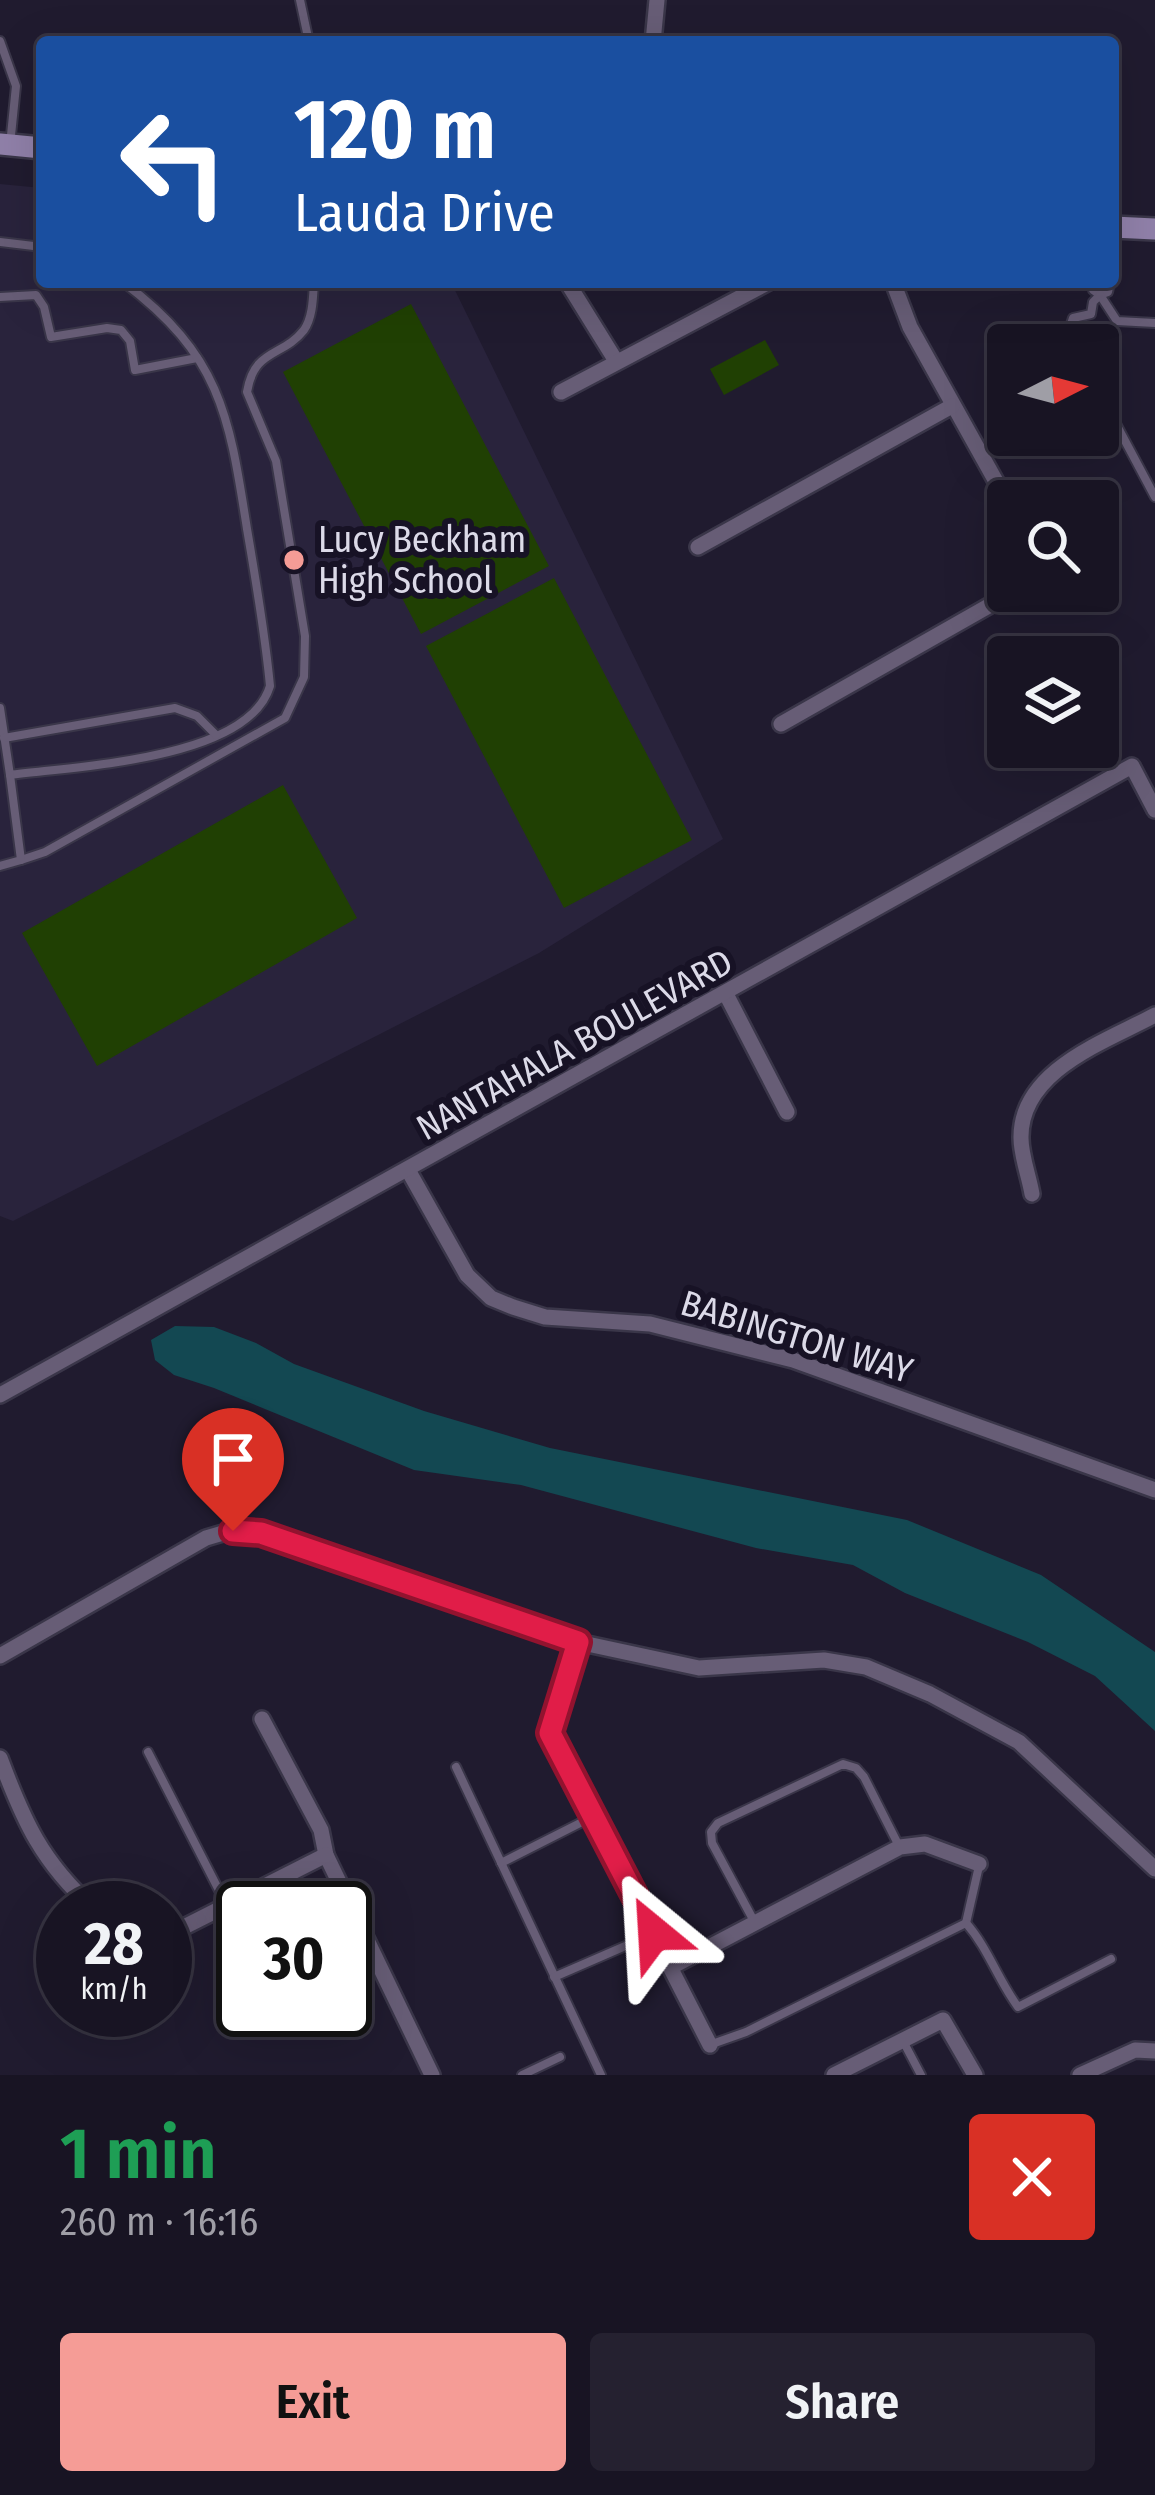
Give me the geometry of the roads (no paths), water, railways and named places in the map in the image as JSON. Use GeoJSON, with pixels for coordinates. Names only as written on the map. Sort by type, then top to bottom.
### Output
{"type":"FeatureCollection","features":[{"type":"Feature","properties":{"kind":"main road"},"geometry":{"type":"LineString","coordinates":[[5,145],[36,148]]}},
{"type":"Feature","properties":{"kind":"main road"},"geometry":{"type":"LineString","coordinates":[[1119,227],[1155,229]]}},
{"type":"Feature","properties":{"kind":"street"},"geometry":{"type":"LineString","coordinates":[[654,36],[657,0]]}},
{"type":"Feature","properties":{"kind":"street"},"geometry":{"type":"LineString","coordinates":[[655,21],[660,36]]}},
{"type":"Feature","properties":{"kind":"street"},"geometry":{"type":"LineString","coordinates":[[571,288],[616,361]]}},
{"type":"Feature","properties":{"kind":"street"},"geometry":{"type":"LineString","coordinates":[[560,392],[757,288]]}},
{"type":"Feature","properties":{"kind":"street"},"geometry":{"type":"LineString","coordinates":[[895,288],[910,327],[995,480]]}},
{"type":"Feature","properties":{"kind":"street"},"geometry":{"type":"LineString","coordinates":[[698,548],[952,406]]}},
{"type":"Feature","properties":{"kind":"street"},"geometry":{"type":"LineString","coordinates":[[781,724],[987,607]]}},
{"type":"Feature","properties":{"kind":"street","name":"NANTAHALA BOULEVARD"},"geometry":{"type":"LineString","coordinates":[[0,1394],[1132,766],[1155,810]]}},
{"type":"Feature","properties":{"kind":"street"},"geometry":{"type":"LineString","coordinates":[[726,994],[787,1112]]}},
{"type":"Feature","properties":{"kind":"street"},"geometry":{"type":"LineString","coordinates":[[1032,1194],[1021,1135],[1030,1102],[1055,1070],[1155,1015]]}},
{"type":"Feature","properties":{"kind":"street","name":"BABINGTON WAY"},"geometry":{"type":"LineString","coordinates":[[408,1170],[467,1275],[491,1298],[545,1317],[650,1324],[771,1353],[1153,1486]]}},
{"type":"Feature","properties":{"kind":"street"},"geometry":{"type":"LineString","coordinates":[[0,1656],[206,1538],[233,1531],[261,1533],[578,1642],[699,1668],[824,1660],[866,1667],[930,1694],[1019,1742],[1155,1869]]}},
{"type":"Feature","properties":{"kind":"street"},"geometry":{"type":"LineString","coordinates":[[578,1642],[550,1733],[710,2044]]}},
{"type":"Feature","properties":{"kind":"street"},"geometry":{"type":"LineString","coordinates":[[262,1719],[321,1830],[326,1855],[432,2075]]}},
{"type":"Feature","properties":{"kind":"street"},"geometry":{"type":"LineString","coordinates":[[0,1758],[23,1820],[46,1860],[67,1881]]}},
{"type":"Feature","properties":{"kind":"street"},"geometry":{"type":"LineString","coordinates":[[671,1967],[900,1847],[925,1844],[979,1864]]}},
{"type":"Feature","properties":{"kind":"street"},"geometry":{"type":"LineString","coordinates":[[275,1881],[326,1855]]}},
{"type":"Feature","properties":{"kind":"street"},"geometry":{"type":"LineString","coordinates":[[834,2075],[943,2020],[975,2075]]}},
{"type":"Feature","properties":{"kind":"street"},"geometry":{"type":"LineString","coordinates":[[1080,2075],[1135,2050],[1155,2051]]}},
{"type":"Feature","properties":{"kind":"lane"},"geometry":{"type":"LineString","coordinates":[[300,0],[308,36]]}},
{"type":"Feature","properties":{"kind":"lane"},"geometry":{"type":"LineString","coordinates":[[0,41],[16,86],[5,145]]}},
{"type":"Feature","properties":{"kind":"lane"},"geometry":{"type":"LineString","coordinates":[[0,242],[36,246]]}},
{"type":"Feature","properties":{"kind":"lane"},"geometry":{"type":"LineString","coordinates":[[10,775],[182,751],[257,713],[270,686],[230,427],[213,383],[197,358],[159,309],[130,288]]}},
{"type":"Feature","properties":{"kind":"lane"},"geometry":{"type":"LineString","coordinates":[[0,866],[45,851],[285,718],[304,677],[305,636],[276,461],[247,392],[260,359],[304,329],[314,288]]}},
{"type":"Feature","properties":{"kind":"lane"},"geometry":{"type":"LineString","coordinates":[[1093,288],[1117,321],[1155,323]]}},
{"type":"Feature","properties":{"kind":"lane"},"geometry":{"type":"LineString","coordinates":[[1071,324],[1073,318],[1091,314],[1093,302],[1109,288]]}},
{"type":"Feature","properties":{"kind":"lane"},"geometry":{"type":"LineString","coordinates":[[0,297],[36,296],[51,337],[121,330],[130,341],[135,370],[197,358]]}},
{"type":"Feature","properties":{"kind":"lane"},"geometry":{"type":"LineString","coordinates":[[1119,429],[1155,497]]}},
{"type":"Feature","properties":{"kind":"lane"},"geometry":{"type":"LineString","coordinates":[[0,708],[21,860]]}},
{"type":"Feature","properties":{"kind":"lane"},"geometry":{"type":"LineString","coordinates":[[4,738],[175,708],[197,716],[216,735]]}},
{"type":"Feature","properties":{"kind":"lane"},"geometry":{"type":"LineString","coordinates":[[148,1752],[216,1884]]}},
{"type":"Feature","properties":{"kind":"lane"},"geometry":{"type":"LineString","coordinates":[[755,1923],[712,1843],[711,1832],[718,1823],[843,1764],[864,1777],[900,1847]]}},
{"type":"Feature","properties":{"kind":"lane"},"geometry":{"type":"LineString","coordinates":[[456,1767],[601,2075]]}},
{"type":"Feature","properties":{"kind":"lane"},"geometry":{"type":"LineString","coordinates":[[501,1863],[593,1816]]}},
{"type":"Feature","properties":{"kind":"lane"},"geometry":{"type":"LineString","coordinates":[[965,1923],[979,1864]]}},
{"type":"Feature","properties":{"kind":"lane"},"geometry":{"type":"LineString","coordinates":[[965,1923],[1018,2007],[1111,1959]]}},
{"type":"Feature","properties":{"kind":"lane"},"geometry":{"type":"LineString","coordinates":[[710,2044],[746,2032],[965,1923]]}},
{"type":"Feature","properties":{"kind":"lane"},"geometry":{"type":"LineString","coordinates":[[554,1977],[654,1933]]}},
{"type":"Feature","properties":{"kind":"lane"},"geometry":{"type":"LineString","coordinates":[[902,2040],[921,2075]]}},
{"type":"Feature","properties":{"kind":"lane"},"geometry":{"type":"LineString","coordinates":[[522,2075],[560,2056]]}},
{"type":"Feature","properties":{"kind":"place","name":"Lucy Beckham High School"},"geometry":{"type":"Point","coordinates":[294,560]}}]}
